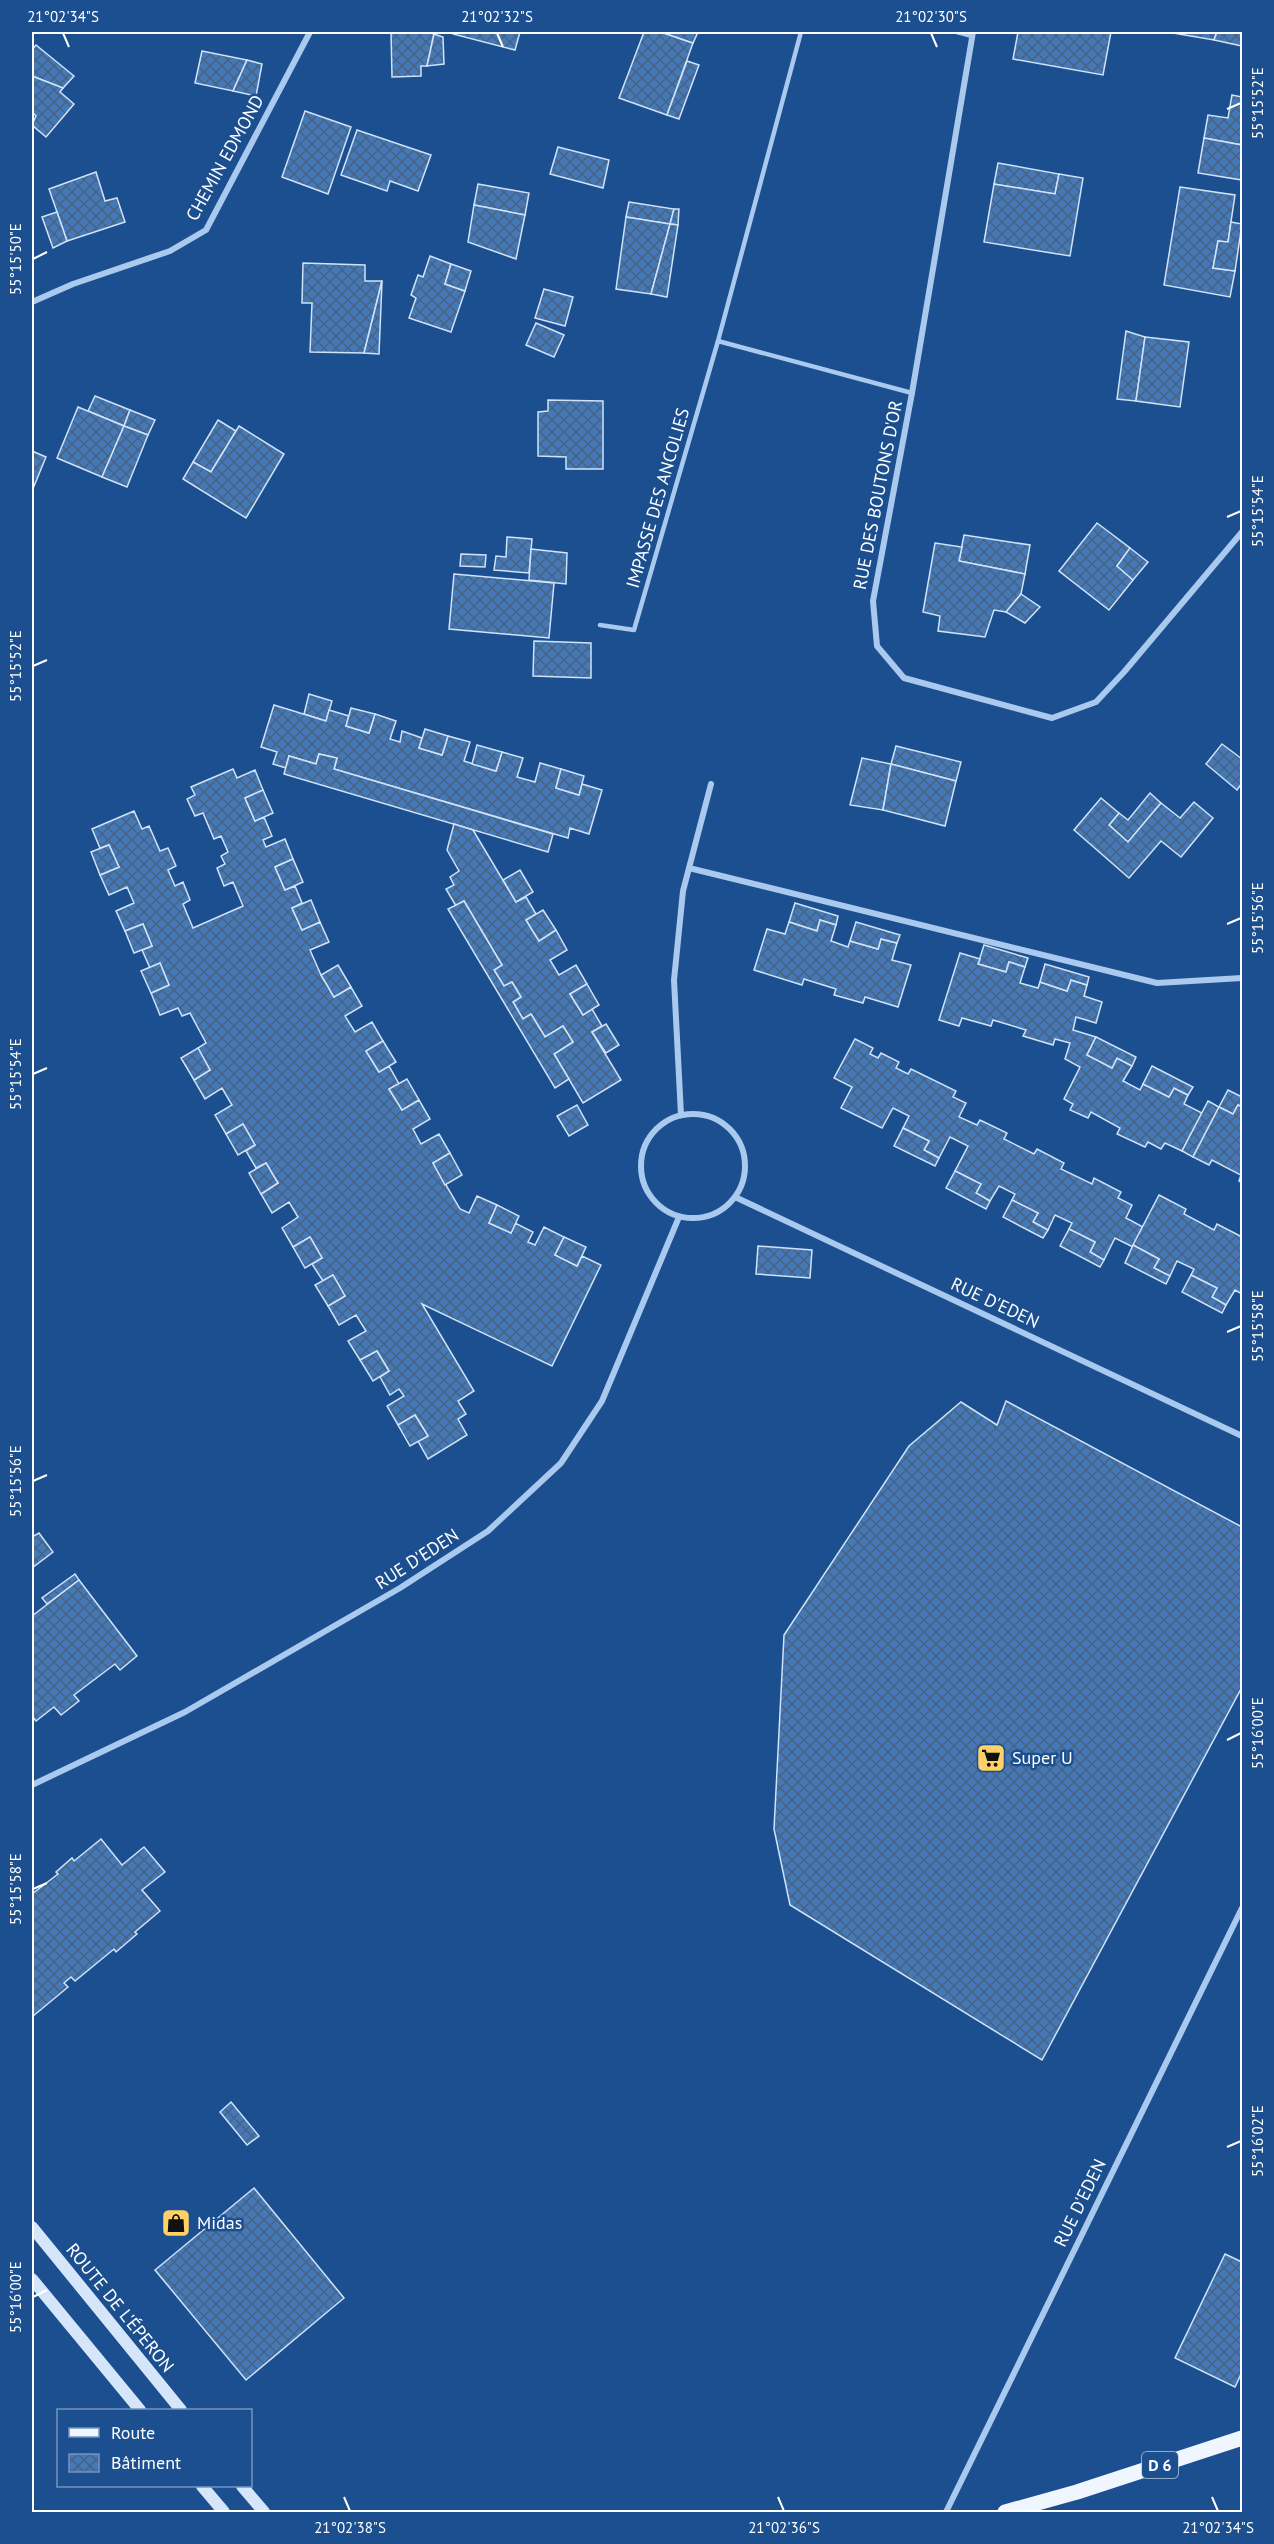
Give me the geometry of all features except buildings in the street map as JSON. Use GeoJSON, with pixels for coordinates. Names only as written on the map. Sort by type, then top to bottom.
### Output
{"type":"FeatureCollection","features":[{"type":"Feature","properties":{"kind":"main road","name":"ROUTE DE L'ÉPERON"},"geometry":{"type":"LineString","coordinates":[[32,2228],[180,2409]]}},
{"type":"Feature","properties":{"kind":"main road"},"geometry":{"type":"LineString","coordinates":[[32,2279],[139,2409]]}},
{"type":"Feature","properties":{"kind":"main road","name":"D 6"},"geometry":{"type":"LineString","coordinates":[[1005,2512],[1077,2492],[1242,2438]]}},
{"type":"Feature","properties":{"kind":"main road"},"geometry":{"type":"LineString","coordinates":[[203,2487],[224,2512]]}},
{"type":"Feature","properties":{"kind":"main road"},"geometry":{"type":"LineString","coordinates":[[243,2487],[264,2512]]}},
{"type":"Feature","properties":{"kind":"main road","name":"D 6"},"geometry":{"type":"LineString","coordinates":[[1045,2512],[1077,2492]]}},
{"type":"Feature","properties":{"kind":"street","name":"CHEMIN EDMOND"},"geometry":{"type":"LineString","coordinates":[[32,302],[74,284],[170,251],[206,230],[310,32]]}},
{"type":"Feature","properties":{"kind":"street","name":"RUE DES BOUTONS D'OR"},"geometry":{"type":"LineString","coordinates":[[972,34],[912,393],[873,601],[877,646],[904,678],[1052,718],[1096,702],[1242,532]]}},
{"type":"Feature","properties":{"kind":"street"},"geometry":{"type":"LineString","coordinates":[[681,1115],[674,980],[683,891],[711,784]]}},
{"type":"Feature","properties":{"kind":"street"},"geometry":{"type":"LineString","coordinates":[[689,868],[1157,983],[1242,978]]}},
{"type":"Feature","properties":{"kind":"street"},"geometry":{"type":"LineString","coordinates":[[699,1114],[716,1119],[730,1130],[741,1145],[745,1163],[743,1181],[735,1197],[725,1208],[710,1216],[694,1219],[679,1217],[663,1210],[651,1198],[643,1183],[641,1165],[644,1149],[651,1133],[665,1122],[681,1115],[699,1114]]}},
{"type":"Feature","properties":{"kind":"street","name":"RUE D'EDEN"},"geometry":{"type":"LineString","coordinates":[[735,1197],[1242,1436]]}},
{"type":"Feature","properties":{"kind":"street","name":"RUE D'EDEN"},"geometry":{"type":"LineString","coordinates":[[32,1785],[185,1712],[400,1588],[488,1531],[561,1463],[602,1401],[679,1217]]}},
{"type":"Feature","properties":{"kind":"street","name":"RUE D'EDEN"},"geometry":{"type":"LineString","coordinates":[[946,2512],[1242,1908]]}},
{"type":"Feature","properties":{"kind":"lane","name":"IMPASSE DES ANCOLIES"},"geometry":{"type":"LineString","coordinates":[[600,624],[634,630],[718,341],[801,32]]}},
{"type":"Feature","properties":{"kind":"lane"},"geometry":{"type":"LineString","coordinates":[[957,32],[972,34]]}},
{"type":"Feature","properties":{"kind":"lane"},"geometry":{"type":"LineString","coordinates":[[718,341],[912,393]]}},
{"type":"Feature","properties":{"kind":"place","name":"Super U"},"geometry":{"type":"Point","coordinates":[991,1758]}},
{"type":"Feature","properties":{"kind":"place","name":"Midas"},"geometry":{"type":"Point","coordinates":[176,2223]}}]}
